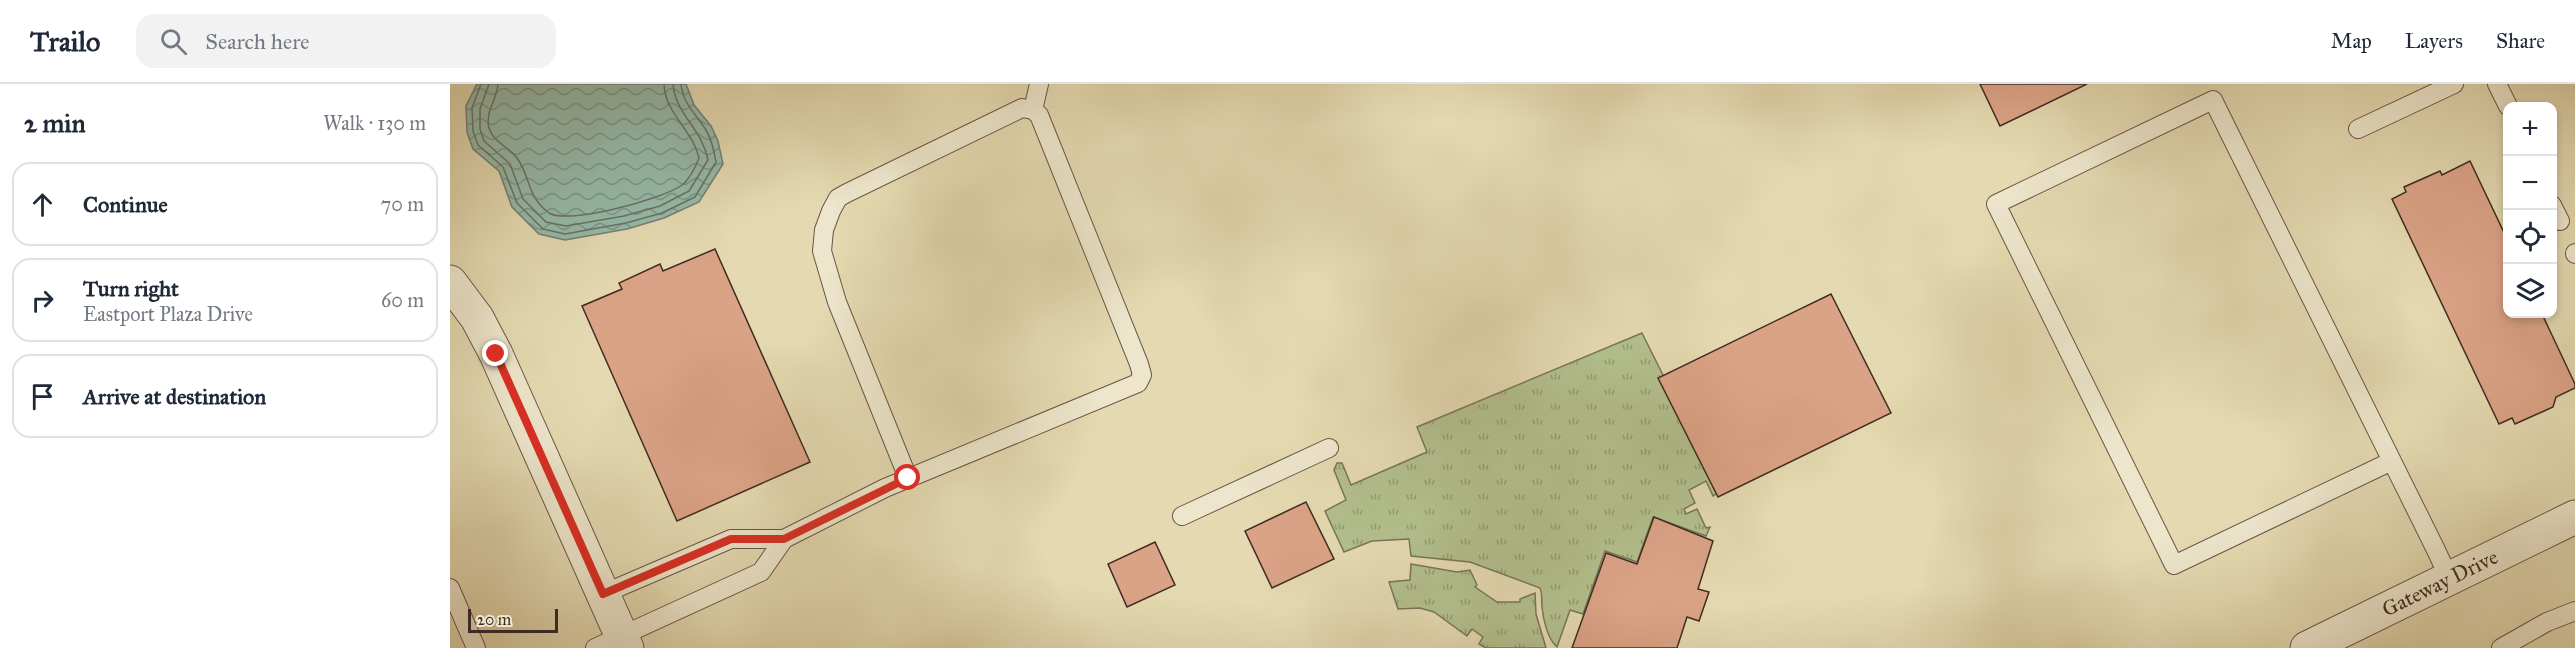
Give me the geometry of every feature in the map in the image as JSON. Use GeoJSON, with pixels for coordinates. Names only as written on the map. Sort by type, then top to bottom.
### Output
{"type":"FeatureCollection","features":[{"type":"Feature","properties":{"kind":"street"},"geometry":{"type":"LineString","coordinates":[[450,282],[477,318],[496,354],[603,594],[615,644]]}},
{"type":"Feature","properties":{"kind":"street","name":"Gateway Drive"},"geometry":{"type":"LineString","coordinates":[[2307,648],[2575,517]]}},
{"type":"Feature","properties":{"kind":"lane"},"geometry":{"type":"LineString","coordinates":[[1033,110],[1039,84]]}},
{"type":"Feature","properties":{"kind":"lane"},"geometry":{"type":"LineString","coordinates":[[2358,129],[2454,84]]}},
{"type":"Feature","properties":{"kind":"lane"},"geometry":{"type":"LineString","coordinates":[[2497,84],[2506,102]]}},
{"type":"Feature","properties":{"kind":"lane"},"geometry":{"type":"LineString","coordinates":[[2392,461],[2174,565],[1996,204],[2213,100],[2392,461],[2449,578]]}},
{"type":"Feature","properties":{"kind":"lane"},"geometry":{"type":"LineString","coordinates":[[603,594],[731,539],[784,539],[908,478],[1138,383],[1142,375],[1039,115],[1033,110],[1022,108],[838,198],[824,230],[822,251],[837,302],[908,478]]}},
{"type":"Feature","properties":{"kind":"lane"},"geometry":{"type":"LineString","coordinates":[[1182,516],[1329,448]]}},
{"type":"Feature","properties":{"kind":"lane"},"geometry":{"type":"LineString","coordinates":[[615,644],[761,572],[784,539]]}},
{"type":"Feature","properties":{"kind":"lane"},"geometry":{"type":"LineString","coordinates":[[450,588],[476,648]]}},
{"type":"Feature","properties":{"kind":"lane"},"geometry":{"type":"LineString","coordinates":[[2501,648],[2547,622],[2575,611]]}},
{"type":"Feature","properties":{"kind":"green space"},"geometry":{"type":"Polygon","coordinates":[[[1642,333],[1721,491],[1713,496],[1706,481],[1689,490],[1695,503],[1684,509],[1686,514],[1697,509],[1706,528],[1710,527],[1706,536],[1653,517],[1637,562],[1605,551],[1583,614],[1570,610],[1557,647],[1545,623],[1540,588],[1470,562],[1411,556],[1409,539],[1372,541],[1344,552],[1325,511],[1346,500],[1334,470],[1337,463],[1342,463],[1351,485],[1427,452],[1417,427],[1642,333]]]}},
{"type":"Feature","properties":{"kind":"green space"},"geometry":{"type":"Polygon","coordinates":[[[1411,564],[1457,572],[1470,570],[1477,585],[1475,587],[1497,602],[1520,602],[1520,599],[1535,593],[1536,614],[1546,648],[1486,648],[1479,644],[1483,637],[1472,629],[1467,636],[1434,612],[1420,608],[1398,609],[1389,582],[1410,580],[1411,564]]]}},
{"type":"Feature","properties":{"kind":"water"},"geometry":{"type":"Polygon","coordinates":[[[477,84],[686,84],[694,105],[711,126],[718,141],[723,164],[699,202],[664,218],[627,229],[565,240],[539,234],[512,207],[499,171],[473,149],[467,132],[466,106],[477,84]]]}},
{"type":"Feature","properties":{"kind":"building"},"geometry":{"type":"Polygon","coordinates":[[[1980,84],[2087,84],[2000,126],[1980,84]]]}},
{"type":"Feature","properties":{"kind":"building"},"geometry":{"type":"Polygon","coordinates":[[[2470,161],[2503,230],[2503,318],[2544,318],[2575,384],[2575,388],[2556,397],[2553,407],[2515,424],[2512,418],[2499,424],[2392,199],[2406,192],[2404,187],[2440,171],[2442,175],[2470,161]]]}},
{"type":"Feature","properties":{"kind":"building"},"geometry":{"type":"Polygon","coordinates":[[[715,249],[810,462],[677,521],[582,306],[622,289],[619,283],[660,264],[663,271],[715,249]]]}},
{"type":"Feature","properties":{"kind":"building"},"geometry":{"type":"Polygon","coordinates":[[[1831,294],[1891,413],[1718,497],[1658,378],[1831,294]]]}},
{"type":"Feature","properties":{"kind":"building"},"geometry":{"type":"Polygon","coordinates":[[[1831,294],[1891,413],[1718,497],[1658,378],[1831,294]]]}},
{"type":"Feature","properties":{"kind":"building"},"geometry":{"type":"Polygon","coordinates":[[[1306,502],[1334,559],[1272,588],[1245,531],[1306,502]]]}},
{"type":"Feature","properties":{"kind":"building"},"geometry":{"type":"Polygon","coordinates":[[[1654,517],[1713,541],[1698,589],[1709,592],[1699,621],[1687,617],[1677,648],[1572,648],[1606,553],[1637,564],[1654,517]]]}},
{"type":"Feature","properties":{"kind":"building"},"geometry":{"type":"Polygon","coordinates":[[[1155,542],[1175,585],[1127,607],[1108,564],[1155,542]]]}},
{"type":"Feature","properties":{"kind":"route"},"geometry":{"type":"LineString","coordinates":[[496,354],[603,594],[731,539],[784,539],[908,478]]}}]}
